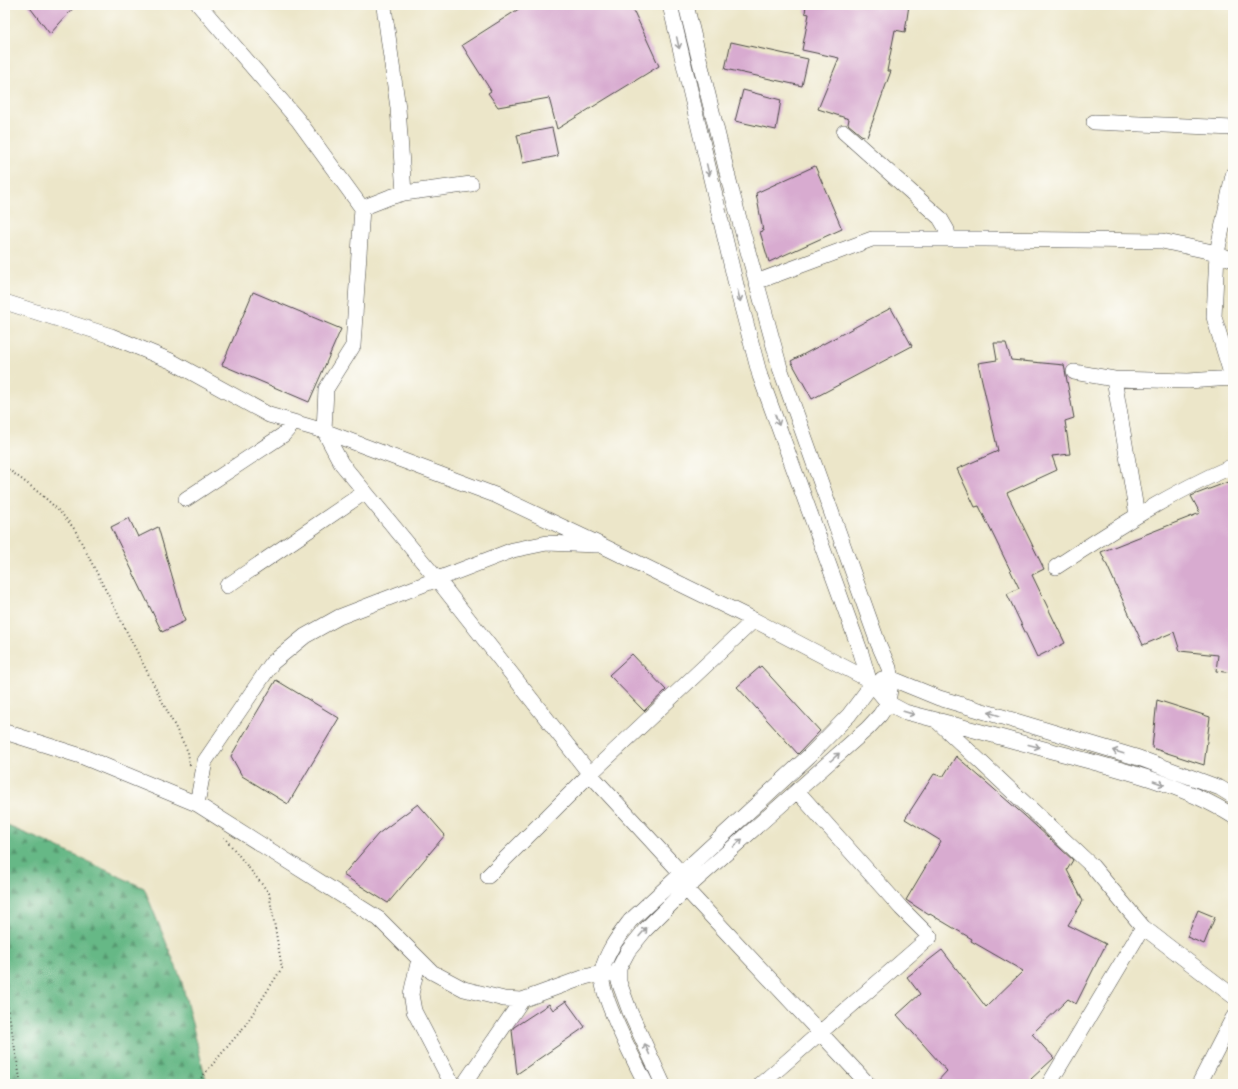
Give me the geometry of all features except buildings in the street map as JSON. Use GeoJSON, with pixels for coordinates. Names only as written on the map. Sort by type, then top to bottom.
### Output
{"type":"FeatureCollection","features":[{"type":"Feature","properties":{"kind":"street"},"geometry":{"type":"LineString","coordinates":[[199,5],[298,120],[362,208],[353,346],[326,389],[324,431],[341,463],[436,579],[590,774],[681,873]]}},
{"type":"Feature","properties":{"kind":"street"},"geometry":{"type":"LineString","coordinates":[[385,5],[398,108],[404,193]]}},
{"type":"Feature","properties":{"kind":"street"},"geometry":{"type":"LineString","coordinates":[[670,5],[735,282],[760,376],[861,653],[869,680],[888,704],[905,712],[1125,771],[1191,794],[1218,806],[1233,816]]}},
{"type":"Feature","properties":{"kind":"street"},"geometry":{"type":"LineString","coordinates":[[663,1084],[630,1012],[619,982],[619,968],[628,951],[645,930],[686,889],[868,728],[888,704],[890,678],[889,668],[878,643],[780,368],[732,193],[686,5]]}},
{"type":"Feature","properties":{"kind":"street"},"geometry":{"type":"LineString","coordinates":[[1094,122],[1233,128]]}},
{"type":"Feature","properties":{"kind":"street"},"geometry":{"type":"LineString","coordinates":[[844,132],[940,218],[947,230],[948,240]]}},
{"type":"Feature","properties":{"kind":"street"},"geometry":{"type":"LineString","coordinates":[[1074,372],[1114,379],[1188,381],[1233,379],[1214,317],[1217,253],[1233,175]]}},
{"type":"Feature","properties":{"kind":"street"},"geometry":{"type":"LineString","coordinates":[[362,208],[404,193],[471,184]]}},
{"type":"Feature","properties":{"kind":"street"},"geometry":{"type":"LineString","coordinates":[[756,282],[872,239],[1162,241],[1217,253],[1233,260]]}},
{"type":"Feature","properties":{"kind":"street"},"geometry":{"type":"LineString","coordinates":[[5,302],[112,336],[171,361],[269,415],[324,431],[495,495],[754,620],[869,680],[890,678],[939,698],[1139,758],[1220,788],[1233,796]]}},
{"type":"Feature","properties":{"kind":"street"},"geometry":{"type":"LineString","coordinates":[[1114,379],[1137,515]]}},
{"type":"Feature","properties":{"kind":"street"},"geometry":{"type":"LineString","coordinates":[[186,499],[283,435],[290,427],[292,422]]}},
{"type":"Feature","properties":{"kind":"street"},"geometry":{"type":"LineString","coordinates":[[1056,567],[1137,515],[1201,480],[1233,466]]}},
{"type":"Feature","properties":{"kind":"street"},"geometry":{"type":"LineString","coordinates":[[227,586],[365,492]]}},
{"type":"Feature","properties":{"kind":"street"},"geometry":{"type":"LineString","coordinates":[[197,804],[206,761],[272,663],[305,636],[339,617],[513,550],[547,544],[603,546]]}},
{"type":"Feature","properties":{"kind":"street"},"geometry":{"type":"LineString","coordinates":[[488,876],[590,774],[754,620]]}},
{"type":"Feature","properties":{"kind":"street"},"geometry":{"type":"LineString","coordinates":[[646,1084],[614,1018],[604,989],[601,973],[610,948],[630,921],[809,756],[849,716],[867,691],[869,680]]}},
{"type":"Feature","properties":{"kind":"street"},"geometry":{"type":"LineString","coordinates":[[934,719],[1092,866],[1143,927],[1233,996]]}},
{"type":"Feature","properties":{"kind":"street"},"geometry":{"type":"LineString","coordinates":[[5,732],[81,756],[197,804],[379,919],[432,972],[464,989],[504,1000],[522,1000],[585,977],[601,973],[619,975]]}},
{"type":"Feature","properties":{"kind":"street"},"geometry":{"type":"LineString","coordinates":[[809,756],[822,769]]}},
{"type":"Feature","properties":{"kind":"street"},"geometry":{"type":"LineString","coordinates":[[761,1084],[930,937],[901,908],[797,791]]}},
{"type":"Feature","properties":{"kind":"street"},"geometry":{"type":"LineString","coordinates":[[686,889],[868,1084]]}},
{"type":"Feature","properties":{"kind":"street"},"geometry":{"type":"LineString","coordinates":[[1049,1084],[1143,927]]}},
{"type":"Feature","properties":{"kind":"street"},"geometry":{"type":"LineString","coordinates":[[419,959],[411,994],[414,1011],[452,1084]]}},
{"type":"Feature","properties":{"kind":"street"},"geometry":{"type":"LineString","coordinates":[[464,1084],[522,1000]]}},
{"type":"Feature","properties":{"kind":"street"},"geometry":{"type":"LineString","coordinates":[[1199,1084],[1233,1018]]}},
{"type":"Feature","properties":{"kind":"path"},"geometry":{"type":"LineString","coordinates":[[5,467],[41,494],[64,515],[75,530],[188,752],[190,767]]}},
{"type":"Feature","properties":{"kind":"path"},"geometry":{"type":"LineString","coordinates":[[196,1084],[244,1027],[282,968],[269,893],[221,834]]}},
{"type":"Feature","properties":{"kind":"path"},"geometry":{"type":"LineString","coordinates":[[5,991],[21,1084]]}},
{"type":"Feature","properties":{"kind":"green space"},"geometry":{"type":"Polygon","coordinates":[[[5,825],[46,842],[144,888],[181,979],[207,1084],[5,1084],[5,825]]]}}]}
